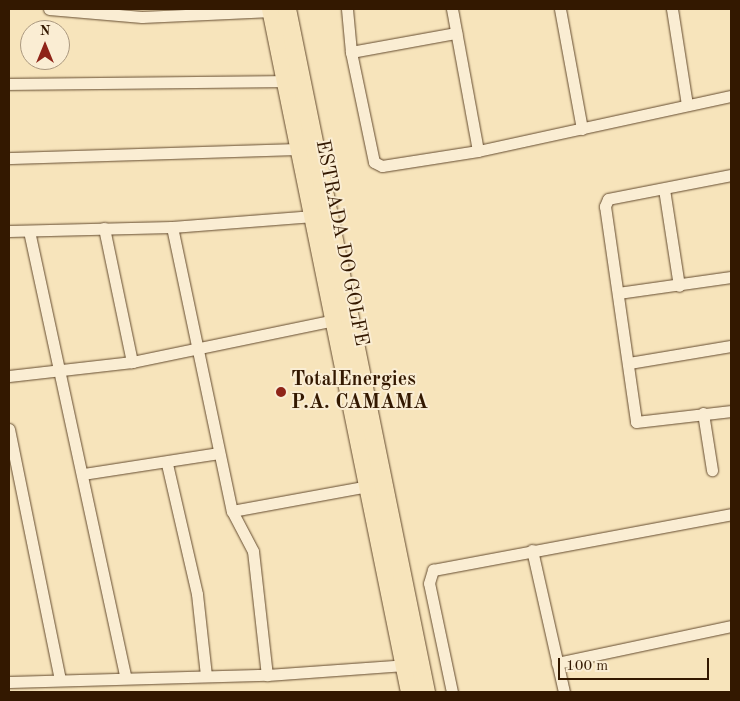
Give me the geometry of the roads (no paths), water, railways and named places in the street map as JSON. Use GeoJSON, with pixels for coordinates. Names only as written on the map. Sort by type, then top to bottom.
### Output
{"type":"FeatureCollection","features":[{"type":"Feature","properties":{"kind":"highway","name":"ESTRADA DO GOLFE"},"geometry":{"type":"LineString","coordinates":[[277,10],[287,81],[300,149],[410,692]]}},
{"type":"Feature","properties":{"kind":"highway","name":"ESTRADA DO GOLFE"},"geometry":{"type":"LineString","coordinates":[[277,10],[426,692]]}},
{"type":"Feature","properties":{"kind":"street"},"geometry":{"type":"LineString","coordinates":[[48,9],[150,17],[277,10]]}},
{"type":"Feature","properties":{"kind":"street"},"geometry":{"type":"LineString","coordinates":[[347,9],[351,52],[374,162],[396,166],[478,151],[731,96]]}},
{"type":"Feature","properties":{"kind":"street"},"geometry":{"type":"LineString","coordinates":[[452,9],[478,151]]}},
{"type":"Feature","properties":{"kind":"street"},"geometry":{"type":"LineString","coordinates":[[560,9],[582,129]]}},
{"type":"Feature","properties":{"kind":"street"},"geometry":{"type":"LineString","coordinates":[[672,9],[687,105]]}},
{"type":"Feature","properties":{"kind":"street"},"geometry":{"type":"LineString","coordinates":[[351,52],[456,33]]}},
{"type":"Feature","properties":{"kind":"street"},"geometry":{"type":"LineString","coordinates":[[9,84],[287,81]]}},
{"type":"Feature","properties":{"kind":"street"},"geometry":{"type":"LineString","coordinates":[[9,158],[300,149]]}},
{"type":"Feature","properties":{"kind":"street"},"geometry":{"type":"LineString","coordinates":[[731,175],[606,202],[636,422],[731,411]]}},
{"type":"Feature","properties":{"kind":"street"},"geometry":{"type":"LineString","coordinates":[[664,189],[679,286]]}},
{"type":"Feature","properties":{"kind":"street"},"geometry":{"type":"LineString","coordinates":[[9,231],[172,227],[314,216]]}},
{"type":"Feature","properties":{"kind":"street"},"geometry":{"type":"LineString","coordinates":[[172,227],[218,453],[232,510],[253,551],[267,675]]}},
{"type":"Feature","properties":{"kind":"street"},"geometry":{"type":"LineString","coordinates":[[104,228],[132,362]]}},
{"type":"Feature","properties":{"kind":"street"},"geometry":{"type":"LineString","coordinates":[[29,231],[62,370],[126,678]]}},
{"type":"Feature","properties":{"kind":"street"},"geometry":{"type":"LineString","coordinates":[[618,294],[731,277]]}},
{"type":"Feature","properties":{"kind":"street"},"geometry":{"type":"LineString","coordinates":[[9,376],[132,362],[335,320]]}},
{"type":"Feature","properties":{"kind":"street"},"geometry":{"type":"LineString","coordinates":[[629,363],[731,346]]}},
{"type":"Feature","properties":{"kind":"street"},"geometry":{"type":"LineString","coordinates":[[703,413],[712,470]]}},
{"type":"Feature","properties":{"kind":"street"},"geometry":{"type":"LineString","coordinates":[[9,429],[60,679]]}},
{"type":"Feature","properties":{"kind":"street"},"geometry":{"type":"LineString","coordinates":[[83,474],[167,464],[218,453]]}},
{"type":"Feature","properties":{"kind":"street"},"geometry":{"type":"LineString","coordinates":[[167,464],[197,594],[206,676]]}},
{"type":"Feature","properties":{"kind":"street"},"geometry":{"type":"LineString","coordinates":[[232,510],[368,486]]}},
{"type":"Feature","properties":{"kind":"street"},"geometry":{"type":"LineString","coordinates":[[452,692],[428,575],[433,570],[731,514]]}},
{"type":"Feature","properties":{"kind":"street"},"geometry":{"type":"LineString","coordinates":[[532,550],[564,692]]}},
{"type":"Feature","properties":{"kind":"street"},"geometry":{"type":"LineString","coordinates":[[558,663],[731,626]]}},
{"type":"Feature","properties":{"kind":"street"},"geometry":{"type":"LineString","coordinates":[[9,682],[60,679],[267,675],[405,665]]}},
{"type":"Feature","properties":{"kind":"place","name":"TotalEnergies P.A. CAMAMA"},"geometry":{"type":"Point","coordinates":[281,392]}}]}
